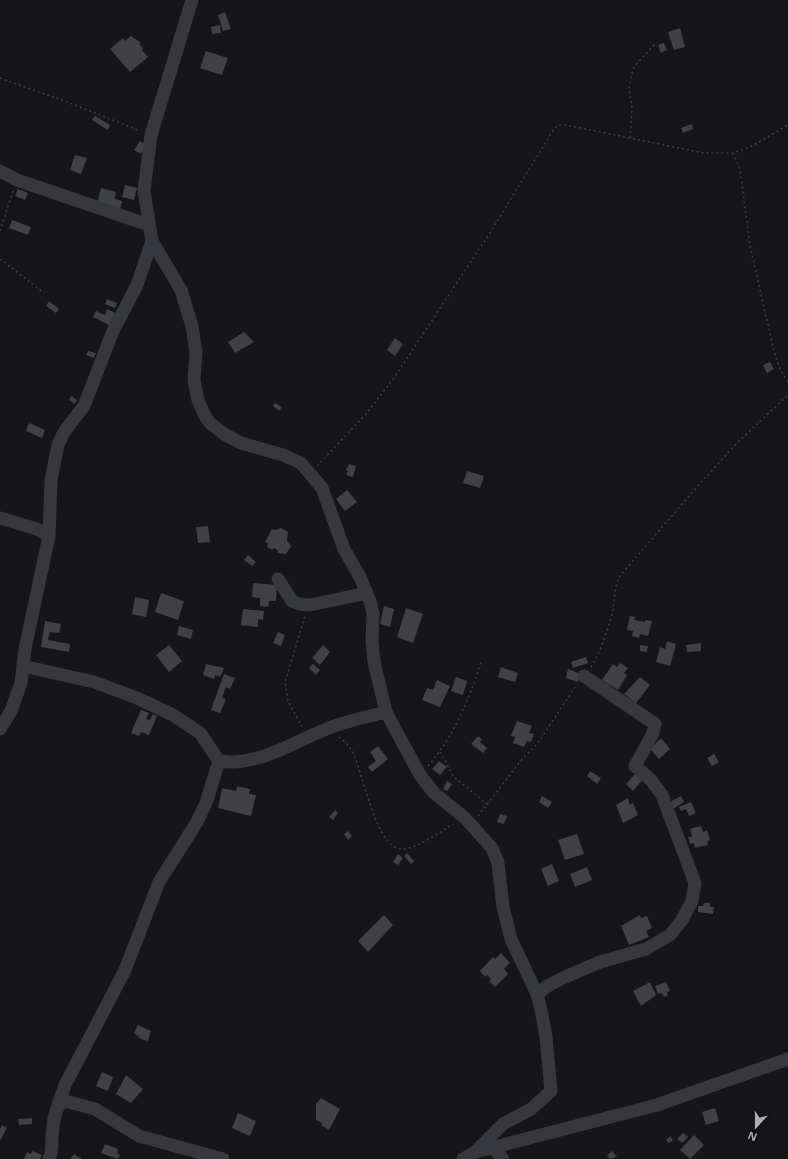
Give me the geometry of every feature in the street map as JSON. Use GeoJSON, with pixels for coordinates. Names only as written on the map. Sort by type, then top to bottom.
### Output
{"type":"FeatureCollection","features":[{"type":"Feature","properties":{"kind":"street"},"geometry":{"type":"LineString","coordinates":[[192,0],[151,135],[144,191],[152,241],[181,290],[192,326],[196,353],[194,380],[198,400],[210,423],[224,434],[241,443],[283,455],[301,463],[322,488],[344,549],[367,593],[373,614],[372,640],[374,662],[386,712],[420,775],[434,793],[468,821],[492,848],[498,863],[503,907],[511,939],[537,994],[546,1037],[551,1091],[531,1109],[503,1124],[475,1152],[463,1159]]}},
{"type":"Feature","properties":{"kind":"street"},"geometry":{"type":"LineString","coordinates":[[5,173],[149,225]]}},
{"type":"Feature","properties":{"kind":"street"},"geometry":{"type":"LineString","coordinates":[[0,729],[6,721],[18,696],[25,648],[49,536],[51,480],[58,445],[64,432],[84,406],[113,331],[137,285],[152,241]]}},
{"type":"Feature","properties":{"kind":"street"},"geometry":{"type":"LineString","coordinates":[[0,518],[37,529],[49,536]]}},
{"type":"Feature","properties":{"kind":"street"},"geometry":{"type":"LineString","coordinates":[[278,578],[292,601],[299,604],[310,605],[367,593]]}},
{"type":"Feature","properties":{"kind":"street"},"geometry":{"type":"LineString","coordinates":[[23,666],[94,682],[137,698],[173,715],[200,733],[218,761],[206,803],[197,822],[159,882],[125,970],[65,1086],[55,1112],[51,1154],[49,1159]]}},
{"type":"Feature","properties":{"kind":"street"},"geometry":{"type":"LineString","coordinates":[[537,994],[549,984],[600,962],[646,949],[670,935],[682,920],[692,902],[695,884],[660,791],[651,780],[635,766],[653,733],[655,724],[584,676]]}},
{"type":"Feature","properties":{"kind":"street"},"geometry":{"type":"LineString","coordinates":[[218,761],[246,761],[281,751],[329,728],[386,712]]}},
{"type":"Feature","properties":{"kind":"street"},"geometry":{"type":"LineString","coordinates":[[475,1152],[657,1105],[788,1060]]}},
{"type":"Feature","properties":{"kind":"street"},"geometry":{"type":"LineString","coordinates":[[58,1105],[65,1101],[95,1109],[139,1136],[223,1159]]}},
{"type":"Feature","properties":{"kind":"street"},"geometry":{"type":"LineString","coordinates":[[493,1148],[503,1159]]}},
{"type":"Feature","properties":{"kind":"path"},"geometry":{"type":"LineString","coordinates":[[630,138],[632,107],[629,89],[631,76],[634,67],[655,44]]}},
{"type":"Feature","properties":{"kind":"path"},"geometry":{"type":"LineString","coordinates":[[0,78],[75,105],[151,135]]}},
{"type":"Feature","properties":{"kind":"path"},"geometry":{"type":"LineString","coordinates":[[311,474],[366,414],[394,378],[491,232],[554,129],[558,126],[566,125],[704,153],[733,153],[752,146],[788,125]]}},
{"type":"Feature","properties":{"kind":"path"},"geometry":{"type":"LineString","coordinates":[[733,153],[740,169],[750,246],[774,351],[780,369],[788,382]]}},
{"type":"Feature","properties":{"kind":"path"},"geometry":{"type":"LineString","coordinates":[[0,231],[14,186],[5,173]]}},
{"type":"Feature","properties":{"kind":"path"},"geometry":{"type":"LineString","coordinates":[[0,259],[44,293]]}},
{"type":"Feature","properties":{"kind":"path"},"geometry":{"type":"LineString","coordinates":[[329,728],[353,752],[372,814],[387,839],[395,848],[401,850],[410,848],[468,821],[488,805],[523,758],[538,743],[598,655],[612,613],[614,589],[619,577],[738,442],[788,395]]}},
{"type":"Feature","properties":{"kind":"path"},"geometry":{"type":"LineString","coordinates":[[307,738],[288,701],[285,682],[301,625],[310,605]]}},
{"type":"Feature","properties":{"kind":"path"},"geometry":{"type":"LineString","coordinates":[[420,775],[440,752],[461,718],[481,662]]}},
{"type":"Feature","properties":{"kind":"path"},"geometry":{"type":"LineString","coordinates":[[440,752],[454,778],[488,805]]}},
{"type":"Feature","properties":{"kind":"building"},"geometry":{"type":"Polygon","coordinates":[[[225,12],[231,29],[223,31],[218,15],[225,12]]]}},
{"type":"Feature","properties":{"kind":"building"},"geometry":{"type":"Polygon","coordinates":[[[220,25],[221,33],[212,34],[211,27],[220,25]]]}},
{"type":"Feature","properties":{"kind":"building"},"geometry":{"type":"Polygon","coordinates":[[[680,28],[685,47],[674,50],[668,32],[680,28]]]}},
{"type":"Feature","properties":{"kind":"building"},"geometry":{"type":"Polygon","coordinates":[[[131,36],[141,43],[139,44],[143,48],[142,50],[148,57],[130,72],[110,49],[123,38],[125,41],[131,36]]]}},
{"type":"Feature","properties":{"kind":"building"},"geometry":{"type":"Polygon","coordinates":[[[664,43],[667,50],[661,53],[658,45],[664,43]]]}},
{"type":"Feature","properties":{"kind":"building"},"geometry":{"type":"Polygon","coordinates":[[[206,51],[228,58],[222,75],[200,68],[206,51]]]}},
{"type":"Feature","properties":{"kind":"building"},"geometry":{"type":"Polygon","coordinates":[[[95,116],[110,125],[108,130],[92,120],[95,116]]]}},
{"type":"Feature","properties":{"kind":"building"},"geometry":{"type":"Polygon","coordinates":[[[692,124],[693,129],[683,133],[681,128],[692,124]]]}},
{"type":"Feature","properties":{"kind":"building"},"geometry":{"type":"Polygon","coordinates":[[[140,141],[146,145],[141,154],[134,150],[140,141]]]}},
{"type":"Feature","properties":{"kind":"building"},"geometry":{"type":"Polygon","coordinates":[[[75,155],[87,158],[81,174],[70,170],[75,155]]]}},
{"type":"Feature","properties":{"kind":"building"},"geometry":{"type":"Polygon","coordinates":[[[125,185],[137,188],[134,200],[122,197],[125,185]]]}},
{"type":"Feature","properties":{"kind":"building"},"geometry":{"type":"Polygon","coordinates":[[[101,188],[116,192],[115,199],[122,201],[120,210],[97,204],[101,188]]]}},
{"type":"Feature","properties":{"kind":"building"},"geometry":{"type":"Polygon","coordinates":[[[18,189],[28,193],[25,200],[15,196],[18,189]]]}},
{"type":"Feature","properties":{"kind":"building"},"geometry":{"type":"Polygon","coordinates":[[[12,220],[31,227],[28,235],[9,228],[12,220]]]}},
{"type":"Feature","properties":{"kind":"building"},"geometry":{"type":"Polygon","coordinates":[[[107,299],[117,303],[115,308],[105,304],[107,299]]]}},
{"type":"Feature","properties":{"kind":"building"},"geometry":{"type":"Polygon","coordinates":[[[49,301],[59,309],[56,313],[46,306],[49,301]]]}},
{"type":"Feature","properties":{"kind":"building"},"geometry":{"type":"Polygon","coordinates":[[[107,309],[115,313],[109,325],[93,317],[96,311],[105,315],[107,309]]]}},
{"type":"Feature","properties":{"kind":"building"},"geometry":{"type":"Polygon","coordinates":[[[244,332],[254,342],[235,353],[228,342],[244,332]]]}},
{"type":"Feature","properties":{"kind":"building"},"geometry":{"type":"Polygon","coordinates":[[[395,338],[403,344],[395,356],[387,350],[395,338]]]}},
{"type":"Feature","properties":{"kind":"building"},"geometry":{"type":"Polygon","coordinates":[[[88,351],[96,353],[94,358],[86,355],[88,351]]]}},
{"type":"Feature","properties":{"kind":"building"},"geometry":{"type":"Polygon","coordinates":[[[770,362],[774,369],[767,373],[763,365],[770,362]]]}},
{"type":"Feature","properties":{"kind":"building"},"geometry":{"type":"Polygon","coordinates":[[[71,396],[77,400],[75,404],[69,400],[71,396]]]}},
{"type":"Feature","properties":{"kind":"building"},"geometry":{"type":"Polygon","coordinates":[[[275,403],[282,407],[279,411],[273,406],[275,403]]]}},
{"type":"Feature","properties":{"kind":"building"},"geometry":{"type":"Polygon","coordinates":[[[29,423],[45,430],[42,438],[26,431],[29,423]]]}},
{"type":"Feature","properties":{"kind":"building"},"geometry":{"type":"Polygon","coordinates":[[[349,464],[356,466],[353,477],[346,475],[348,471],[346,470],[349,464]]]}},
{"type":"Feature","properties":{"kind":"building"},"geometry":{"type":"Polygon","coordinates":[[[467,471],[484,476],[480,488],[463,483],[467,471]]]}},
{"type":"Feature","properties":{"kind":"building"},"geometry":{"type":"Polygon","coordinates":[[[347,490],[357,502],[345,511],[336,499],[347,490]]]}},
{"type":"Feature","properties":{"kind":"building"},"geometry":{"type":"Polygon","coordinates":[[[208,526],[210,542],[198,543],[196,527],[208,526]]]}},
{"type":"Feature","properties":{"kind":"building"},"geometry":{"type":"Polygon","coordinates":[[[281,528],[288,532],[287,541],[291,546],[286,554],[277,553],[278,550],[273,548],[273,550],[267,547],[268,543],[265,542],[272,529],[275,530],[281,528]]]}},
{"type":"Feature","properties":{"kind":"building"},"geometry":{"type":"Polygon","coordinates":[[[248,555],[256,562],[252,566],[244,560],[248,555]]]}},
{"type":"Feature","properties":{"kind":"building"},"geometry":{"type":"Polygon","coordinates":[[[253,583],[277,585],[276,601],[269,601],[268,607],[260,606],[260,598],[252,597],[253,583]]]}},
{"type":"Feature","properties":{"kind":"building"},"geometry":{"type":"Polygon","coordinates":[[[161,593],[184,601],[178,620],[155,612],[161,593]]]}},
{"type":"Feature","properties":{"kind":"building"},"geometry":{"type":"Polygon","coordinates":[[[135,597],[149,600],[146,617],[132,614],[135,597]]]}},
{"type":"Feature","properties":{"kind":"building"},"geometry":{"type":"Polygon","coordinates":[[[384,606],[394,609],[390,627],[380,624],[384,606]]]}},
{"type":"Feature","properties":{"kind":"building"},"geometry":{"type":"Polygon","coordinates":[[[406,608],[423,614],[413,643],[397,637],[406,608]]]}},
{"type":"Feature","properties":{"kind":"building"},"geometry":{"type":"Polygon","coordinates":[[[243,609],[264,611],[263,620],[258,619],[258,627],[241,625],[243,609]]]}},
{"type":"Feature","properties":{"kind":"building"},"geometry":{"type":"Polygon","coordinates":[[[630,616],[635,617],[634,620],[645,622],[645,620],[652,621],[648,636],[640,634],[639,638],[632,636],[633,631],[627,630],[630,616]]]}},
{"type":"Feature","properties":{"kind":"building"},"geometry":{"type":"Polygon","coordinates":[[[45,621],[61,624],[59,633],[50,632],[48,640],[70,644],[69,652],[41,647],[45,621]]]}},
{"type":"Feature","properties":{"kind":"building"},"geometry":{"type":"Polygon","coordinates":[[[179,626],[193,630],[191,639],[177,635],[179,626]]]}},
{"type":"Feature","properties":{"kind":"building"},"geometry":{"type":"Polygon","coordinates":[[[278,632],[285,635],[281,646],[273,643],[278,632]]]}},
{"type":"Feature","properties":{"kind":"building"},"geometry":{"type":"Polygon","coordinates":[[[667,641],[676,644],[670,666],[656,662],[660,647],[665,649],[667,641]]]}},
{"type":"Feature","properties":{"kind":"building"},"geometry":{"type":"Polygon","coordinates":[[[701,643],[701,651],[687,652],[686,645],[701,643]]]}},
{"type":"Feature","properties":{"kind":"building"},"geometry":{"type":"Polygon","coordinates":[[[169,645],[182,661],[169,672],[156,655],[169,645]]]}},
{"type":"Feature","properties":{"kind":"building"},"geometry":{"type":"Polygon","coordinates":[[[323,645],[330,652],[320,665],[312,658],[323,645]]]}},
{"type":"Feature","properties":{"kind":"building"},"geometry":{"type":"Polygon","coordinates":[[[640,645],[648,646],[647,652],[640,651],[640,645]]]}},
{"type":"Feature","properties":{"kind":"building"},"geometry":{"type":"Polygon","coordinates":[[[586,657],[588,663],[573,668],[571,662],[586,657]]]}},
{"type":"Feature","properties":{"kind":"building"},"geometry":{"type":"Polygon","coordinates":[[[620,663],[628,668],[624,673],[627,675],[618,690],[602,680],[613,664],[617,667],[620,663]]]}},
{"type":"Feature","properties":{"kind":"building"},"geometry":{"type":"Polygon","coordinates":[[[206,664],[224,668],[220,677],[215,675],[214,679],[203,675],[206,664]]]}},
{"type":"Feature","properties":{"kind":"building"},"geometry":{"type":"Polygon","coordinates":[[[313,664],[320,670],[316,675],[309,668],[313,664]]]}},
{"type":"Feature","properties":{"kind":"building"},"geometry":{"type":"Polygon","coordinates":[[[501,667],[518,673],[515,682],[498,677],[501,667]]]}},
{"type":"Feature","properties":{"kind":"building"},"geometry":{"type":"Polygon","coordinates":[[[568,669],[581,674],[578,682],[566,678],[568,669]]]}},
{"type":"Feature","properties":{"kind":"building"},"geometry":{"type":"Polygon","coordinates":[[[224,674],[235,678],[230,689],[226,687],[222,698],[226,699],[220,713],[211,710],[224,674]]]}},
{"type":"Feature","properties":{"kind":"building"},"geometry":{"type":"Polygon","coordinates":[[[456,677],[467,681],[463,695],[451,691],[456,677]]]}},
{"type":"Feature","properties":{"kind":"building"},"geometry":{"type":"Polygon","coordinates":[[[640,677],[650,685],[636,703],[624,694],[640,677]]]}},
{"type":"Feature","properties":{"kind":"building"},"geometry":{"type":"Polygon","coordinates":[[[437,680],[450,686],[440,707],[422,700],[427,688],[433,690],[437,680]]]}},
{"type":"Feature","properties":{"kind":"building"},"geometry":{"type":"Polygon","coordinates":[[[141,710],[149,713],[146,719],[150,720],[153,714],[157,716],[149,735],[141,732],[139,736],[131,733],[141,710]]]}},
{"type":"Feature","properties":{"kind":"building"},"geometry":{"type":"Polygon","coordinates":[[[517,721],[532,726],[529,733],[534,734],[531,742],[527,741],[524,747],[513,743],[515,737],[511,736],[517,721]]]}},
{"type":"Feature","properties":{"kind":"building"},"geometry":{"type":"Polygon","coordinates":[[[478,736],[482,739],[480,742],[487,748],[483,753],[471,744],[478,736]]]}},
{"type":"Feature","properties":{"kind":"building"},"geometry":{"type":"Polygon","coordinates":[[[661,738],[670,749],[659,759],[650,749],[661,738]]]}},
{"type":"Feature","properties":{"kind":"building"},"geometry":{"type":"Polygon","coordinates":[[[378,746],[388,759],[372,772],[368,767],[376,761],[370,752],[378,746]]]}},
{"type":"Feature","properties":{"kind":"building"},"geometry":{"type":"Polygon","coordinates":[[[714,754],[719,762],[712,766],[707,758],[714,754]]]}},
{"type":"Feature","properties":{"kind":"building"},"geometry":{"type":"Polygon","coordinates":[[[439,761],[447,767],[440,775],[432,769],[439,761]]]}},
{"type":"Feature","properties":{"kind":"building"},"geometry":{"type":"Polygon","coordinates":[[[590,771],[601,778],[597,784],[587,776],[590,771]]]}},
{"type":"Feature","properties":{"kind":"building"},"geometry":{"type":"Polygon","coordinates":[[[636,773],[643,779],[633,791],[626,784],[636,773]]]}},
{"type":"Feature","properties":{"kind":"building"},"geometry":{"type":"Polygon","coordinates":[[[447,781],[452,784],[447,791],[443,789],[447,781]]]}},
{"type":"Feature","properties":{"kind":"building"},"geometry":{"type":"Polygon","coordinates":[[[237,786],[250,789],[249,794],[256,795],[251,816],[218,808],[222,788],[236,791],[237,786]]]}},
{"type":"Feature","properties":{"kind":"building"},"geometry":{"type":"Polygon","coordinates":[[[542,796],[552,802],[548,808],[539,802],[542,796]]]}},
{"type":"Feature","properties":{"kind":"building"},"geometry":{"type":"Polygon","coordinates":[[[681,796],[684,802],[673,809],[670,802],[681,796]]]}},
{"type":"Feature","properties":{"kind":"building"},"geometry":{"type":"Polygon","coordinates":[[[628,798],[630,805],[633,803],[638,815],[623,823],[616,805],[628,798]]]}},
{"type":"Feature","properties":{"kind":"building"},"geometry":{"type":"Polygon","coordinates":[[[691,802],[696,813],[689,816],[686,809],[681,811],[679,807],[691,802]]]}},
{"type":"Feature","properties":{"kind":"building"},"geometry":{"type":"Polygon","coordinates":[[[335,810],[338,813],[333,820],[329,817],[335,810]]]}},
{"type":"Feature","properties":{"kind":"building"},"geometry":{"type":"Polygon","coordinates":[[[500,814],[507,816],[504,824],[497,822],[500,814]]]}},
{"type":"Feature","properties":{"kind":"building"},"geometry":{"type":"Polygon","coordinates":[[[701,826],[703,832],[707,830],[710,840],[707,841],[708,845],[695,848],[694,843],[690,844],[688,837],[692,836],[690,829],[701,826]]]}},
{"type":"Feature","properties":{"kind":"building"},"geometry":{"type":"Polygon","coordinates":[[[348,831],[352,836],[348,840],[344,834],[348,831]]]}},
{"type":"Feature","properties":{"kind":"building"},"geometry":{"type":"Polygon","coordinates":[[[577,834],[584,854],[565,860],[558,840],[577,834]]]}},
{"type":"Feature","properties":{"kind":"building"},"geometry":{"type":"Polygon","coordinates":[[[407,853],[414,861],[411,864],[404,856],[407,853]]]}},
{"type":"Feature","properties":{"kind":"building"},"geometry":{"type":"Polygon","coordinates":[[[398,854],[403,858],[398,865],[393,862],[398,854]]]}},
{"type":"Feature","properties":{"kind":"building"},"geometry":{"type":"Polygon","coordinates":[[[552,864],[559,881],[548,886],[541,869],[552,864]]]}},
{"type":"Feature","properties":{"kind":"building"},"geometry":{"type":"Polygon","coordinates":[[[587,867],[592,880],[575,887],[570,874],[587,867]]]}},
{"type":"Feature","properties":{"kind":"building"},"geometry":{"type":"Polygon","coordinates":[[[704,903],[710,903],[710,907],[714,907],[713,914],[698,912],[698,906],[703,906],[704,903]]]}},
{"type":"Feature","properties":{"kind":"building"},"geometry":{"type":"Polygon","coordinates":[[[384,915],[393,925],[368,952],[358,941],[384,915]]]}},
{"type":"Feature","properties":{"kind":"building"},"geometry":{"type":"Polygon","coordinates":[[[640,915],[641,918],[647,916],[652,928],[646,931],[649,937],[629,945],[621,926],[640,915]]]}},
{"type":"Feature","properties":{"kind":"building"},"geometry":{"type":"Polygon","coordinates":[[[501,953],[510,963],[504,969],[508,974],[495,987],[489,981],[491,979],[487,975],[485,977],[480,971],[493,957],[495,959],[501,953]]]}},
{"type":"Feature","properties":{"kind":"building"},"geometry":{"type":"Polygon","coordinates":[[[650,982],[656,995],[641,1006],[633,991],[650,982]]]}},
{"type":"Feature","properties":{"kind":"building"},"geometry":{"type":"Polygon","coordinates":[[[666,982],[670,991],[667,992],[668,995],[664,997],[662,993],[658,994],[655,986],[666,982]]]}},
{"type":"Feature","properties":{"kind":"building"},"geometry":{"type":"Polygon","coordinates":[[[138,1025],[151,1031],[148,1041],[141,1039],[134,1033],[138,1025]]]}},
{"type":"Feature","properties":{"kind":"building"},"geometry":{"type":"Polygon","coordinates":[[[102,1072],[113,1077],[108,1091],[96,1086],[102,1072]]]}},
{"type":"Feature","properties":{"kind":"building"},"geometry":{"type":"Polygon","coordinates":[[[126,1075],[143,1089],[131,1103],[116,1094],[126,1075]]]}},
{"type":"Feature","properties":{"kind":"building"},"geometry":{"type":"Polygon","coordinates":[[[321,1098],[340,1109],[329,1130],[321,1125],[322,1123],[316,1120],[316,1104],[321,1098]]]}},
{"type":"Feature","properties":{"kind":"building"},"geometry":{"type":"Polygon","coordinates":[[[715,1108],[719,1121],[706,1125],[702,1112],[715,1108]]]}},
{"type":"Feature","properties":{"kind":"building"},"geometry":{"type":"Polygon","coordinates":[[[238,1113],[256,1121],[250,1136],[232,1128],[238,1113]]]}},
{"type":"Feature","properties":{"kind":"building"},"geometry":{"type":"Polygon","coordinates":[[[32,1118],[32,1124],[19,1125],[18,1119],[32,1118]]]}},
{"type":"Feature","properties":{"kind":"building"},"geometry":{"type":"Polygon","coordinates":[[[2,1125],[7,1128],[0,1141],[0,1129],[2,1125]]]}},
{"type":"Feature","properties":{"kind":"building"},"geometry":{"type":"Polygon","coordinates":[[[683,1133],[688,1137],[682,1143],[677,1139],[683,1133]]]}},
{"type":"Feature","properties":{"kind":"building"},"geometry":{"type":"Polygon","coordinates":[[[694,1135],[704,1145],[690,1159],[680,1150],[694,1135]]]}},
{"type":"Feature","properties":{"kind":"building"},"geometry":{"type":"Polygon","coordinates":[[[670,1136],[673,1140],[669,1143],[666,1140],[670,1136]]]}},
{"type":"Feature","properties":{"kind":"building"},"geometry":{"type":"Polygon","coordinates":[[[105,1144],[118,1149],[117,1153],[120,1155],[118,1159],[101,1153],[105,1144]]]}},
{"type":"Feature","properties":{"kind":"building"},"geometry":{"type":"Polygon","coordinates":[[[32,1151],[42,1155],[40,1159],[24,1159],[27,1152],[31,1154],[32,1151]]]}},
{"type":"Feature","properties":{"kind":"building"},"geometry":{"type":"Polygon","coordinates":[[[612,1151],[617,1157],[610,1159],[607,1155],[612,1151]]]}},
{"type":"Feature","properties":{"kind":"building"},"geometry":{"type":"Polygon","coordinates":[[[74,1154],[82,1159],[70,1159],[74,1154]]]}}]}
